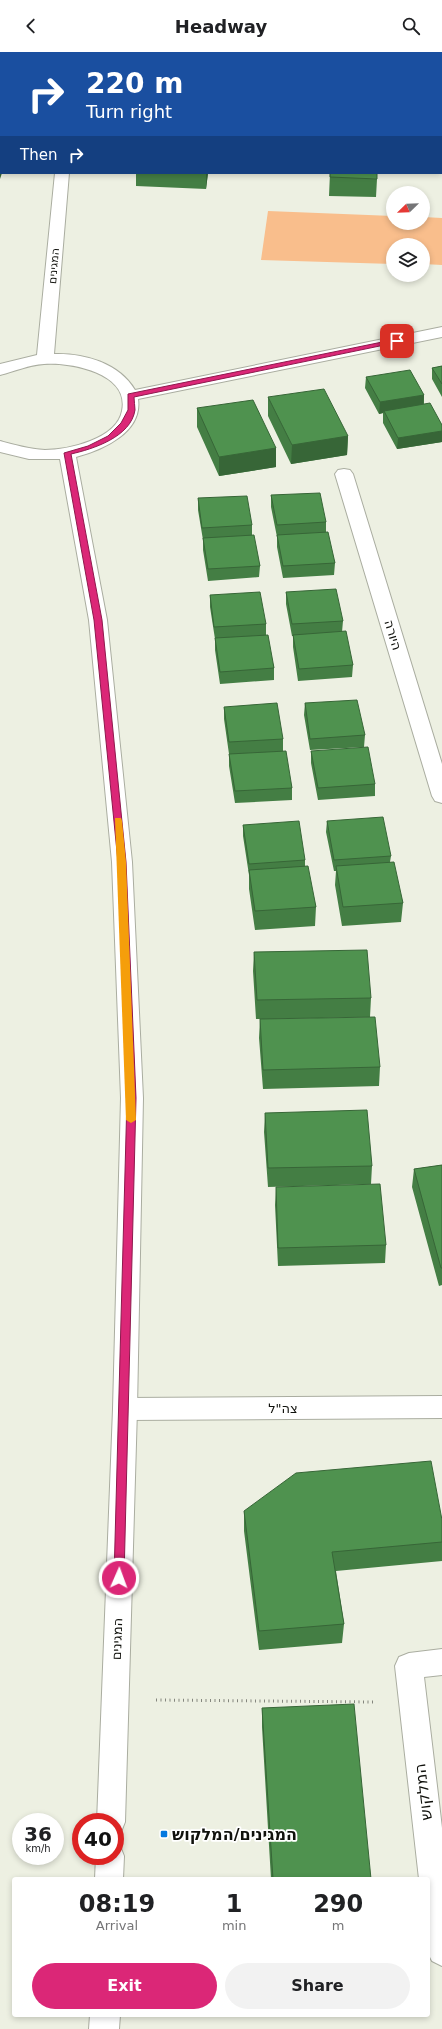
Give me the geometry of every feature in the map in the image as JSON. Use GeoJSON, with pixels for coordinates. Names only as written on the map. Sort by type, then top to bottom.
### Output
{"type":"FeatureCollection","features":[{"type":"Feature","properties":{"kind":"street","name":"המגינים"},"geometry":{"type":"LineString","coordinates":[[45,359],[62,174]]}},
{"type":"Feature","properties":{"kind":"street"},"geometry":{"type":"LineString","coordinates":[[130,396],[442,332]]}},
{"type":"Feature","properties":{"kind":"street"},"geometry":{"type":"LineString","coordinates":[[0,370],[19,363],[45,359],[68,360],[90,364],[108,372],[122,383],[130,396],[132,410],[124,424],[111,437],[91,447],[67,453],[38,455],[11,450],[0,446]]}},
{"type":"Feature","properties":{"kind":"street","name":"המגינים"},"geometry":{"type":"LineString","coordinates":[[67,453],[98,620],[122,862],[132,1098],[111,1813]]}},
{"type":"Feature","properties":{"kind":"street","name":"היורה"},"geometry":{"type":"LineString","coordinates":[[344,474],[442,796]]}},
{"type":"Feature","properties":{"kind":"street","name":"צה\"ל"},"geometry":{"type":"LineString","coordinates":[[124,1409],[442,1407]]}},
{"type":"Feature","properties":{"kind":"street","name":"המלקוש"},"geometry":{"type":"LineString","coordinates":[[442,1662],[409,1666],[442,1951]]}},
{"type":"Feature","properties":{"kind":"street"},"geometry":{"type":"LineString","coordinates":[[109,1877],[110,1865]]}},
{"type":"Feature","properties":{"kind":"street"},"geometry":{"type":"LineString","coordinates":[[104,2029],[105,2017]]}},
{"type":"Feature","properties":{"kind":"path"},"geometry":{"type":"LineString","coordinates":[[115,1700],[412,1702]]}},
{"type":"Feature","properties":{"kind":"shaded area"},"geometry":{"type":"Polygon","coordinates":[[[268,211],[386,216],[386,230],[430,230],[430,217],[442,218],[442,265],[430,264],[430,238],[386,238],[386,264],[261,260],[268,211]]]}},
{"type":"Feature","properties":{"kind":"building"},"geometry":{"type":"Polygon","coordinates":[[[330,174],[377,174],[377,179],[330,177],[330,174]]]}},
{"type":"Feature","properties":{"kind":"building"},"geometry":{"type":"Polygon","coordinates":[[[442,366],[442,384],[432,368],[442,366]]]}},
{"type":"Feature","properties":{"kind":"building"},"geometry":{"type":"Polygon","coordinates":[[[410,370],[424,395],[380,402],[366,377],[410,370]]]}},
{"type":"Feature","properties":{"kind":"building"},"geometry":{"type":"Polygon","coordinates":[[[324,389],[348,436],[292,445],[268,397],[324,389]]]}},
{"type":"Feature","properties":{"kind":"building"},"geometry":{"type":"Polygon","coordinates":[[[253,400],[276,448],[219,457],[197,408],[253,400]]]}},
{"type":"Feature","properties":{"kind":"building"},"geometry":{"type":"Polygon","coordinates":[[[430,403],[442,425],[442,431],[398,438],[384,411],[430,403]]]}},
{"type":"Feature","properties":{"kind":"building"},"geometry":{"type":"Polygon","coordinates":[[[320,493],[326,522],[277,525],[271,495],[320,493]]]}},
{"type":"Feature","properties":{"kind":"building"},"geometry":{"type":"Polygon","coordinates":[[[247,496],[252,525],[202,528],[198,498],[247,496]]]}},
{"type":"Feature","properties":{"kind":"building"},"geometry":{"type":"Polygon","coordinates":[[[328,532],[335,563],[283,566],[277,535],[328,532]]]}},
{"type":"Feature","properties":{"kind":"building"},"geometry":{"type":"Polygon","coordinates":[[[254,535],[260,566],[208,569],[203,538],[254,535]]]}},
{"type":"Feature","properties":{"kind":"building"},"geometry":{"type":"Polygon","coordinates":[[[336,589],[343,621],[292,624],[286,592],[336,589]]]}},
{"type":"Feature","properties":{"kind":"building"},"geometry":{"type":"Polygon","coordinates":[[[260,592],[266,624],[214,627],[210,595],[260,592]]]}},
{"type":"Feature","properties":{"kind":"building"},"geometry":{"type":"Polygon","coordinates":[[[346,631],[353,665],[299,669],[293,635],[346,631]]]}},
{"type":"Feature","properties":{"kind":"building"},"geometry":{"type":"Polygon","coordinates":[[[268,635],[274,668],[220,672],[215,638],[268,635]]]}},
{"type":"Feature","properties":{"kind":"building"},"geometry":{"type":"Polygon","coordinates":[[[357,700],[365,735],[310,739],[305,703],[357,700]]]}},
{"type":"Feature","properties":{"kind":"building"},"geometry":{"type":"Polygon","coordinates":[[[277,703],[283,739],[229,742],[224,707],[277,703]]]}},
{"type":"Feature","properties":{"kind":"building"},"geometry":{"type":"Polygon","coordinates":[[[368,747],[375,784],[318,788],[311,751],[368,747]]]}},
{"type":"Feature","properties":{"kind":"building"},"geometry":{"type":"Polygon","coordinates":[[[286,751],[292,788],[235,791],[229,754],[286,751]]]}},
{"type":"Feature","properties":{"kind":"building"},"geometry":{"type":"Polygon","coordinates":[[[383,817],[391,856],[334,860],[327,821],[383,817]]]}},
{"type":"Feature","properties":{"kind":"building"},"geometry":{"type":"Polygon","coordinates":[[[299,821],[305,860],[249,864],[243,825],[299,821]]]}},
{"type":"Feature","properties":{"kind":"building"},"geometry":{"type":"Polygon","coordinates":[[[394,862],[403,903],[343,907],[336,866],[394,862]]]}},
{"type":"Feature","properties":{"kind":"building"},"geometry":{"type":"Polygon","coordinates":[[[308,866],[316,907],[255,911],[249,870],[308,866]]]}},
{"type":"Feature","properties":{"kind":"building"},"geometry":{"type":"Polygon","coordinates":[[[367,950],[371,998],[257,1000],[254,952],[367,950]]]}},
{"type":"Feature","properties":{"kind":"building"},"geometry":{"type":"Polygon","coordinates":[[[375,1017],[380,1067],[263,1070],[260,1019],[375,1017]]]}},
{"type":"Feature","properties":{"kind":"building"},"geometry":{"type":"Polygon","coordinates":[[[367,1110],[372,1166],[268,1168],[265,1113],[367,1110]]]}},
{"type":"Feature","properties":{"kind":"building"},"geometry":{"type":"Polygon","coordinates":[[[442,1165],[442,1268],[441,1268],[414,1169],[442,1165]]]}},
{"type":"Feature","properties":{"kind":"building"},"geometry":{"type":"Polygon","coordinates":[[[380,1184],[386,1245],[278,1248],[276,1187],[380,1184]]]}},
{"type":"Feature","properties":{"kind":"building"},"geometry":{"type":"Polygon","coordinates":[[[431,1461],[442,1520],[442,1542],[332,1552],[344,1624],[259,1631],[244,1511],[296,1473],[431,1461]]]}},
{"type":"Feature","properties":{"kind":"building"},"geometry":{"type":"Polygon","coordinates":[[[354,1704],[371,1877],[273,1877],[262,1708],[354,1704]]]}},
{"type":"Feature","properties":{"kind":"slow traffic"},"geometry":{"type":"LineString","coordinates":[[118,821],[122,862],[132,1098],[131,1120]]}},
{"type":"Feature","properties":{"kind":"place","name":"המגינים/המלקוש"},"geometry":{"type":"Point","coordinates":[164,1834]}},
{"type":"Feature","properties":{"kind":"route"},"geometry":{"type":"LineString","coordinates":[[119,1578],[132,1098],[122,862],[98,620],[67,453],[91,447],[111,437],[124,424],[132,410],[130,396],[397,341]]}}]}
